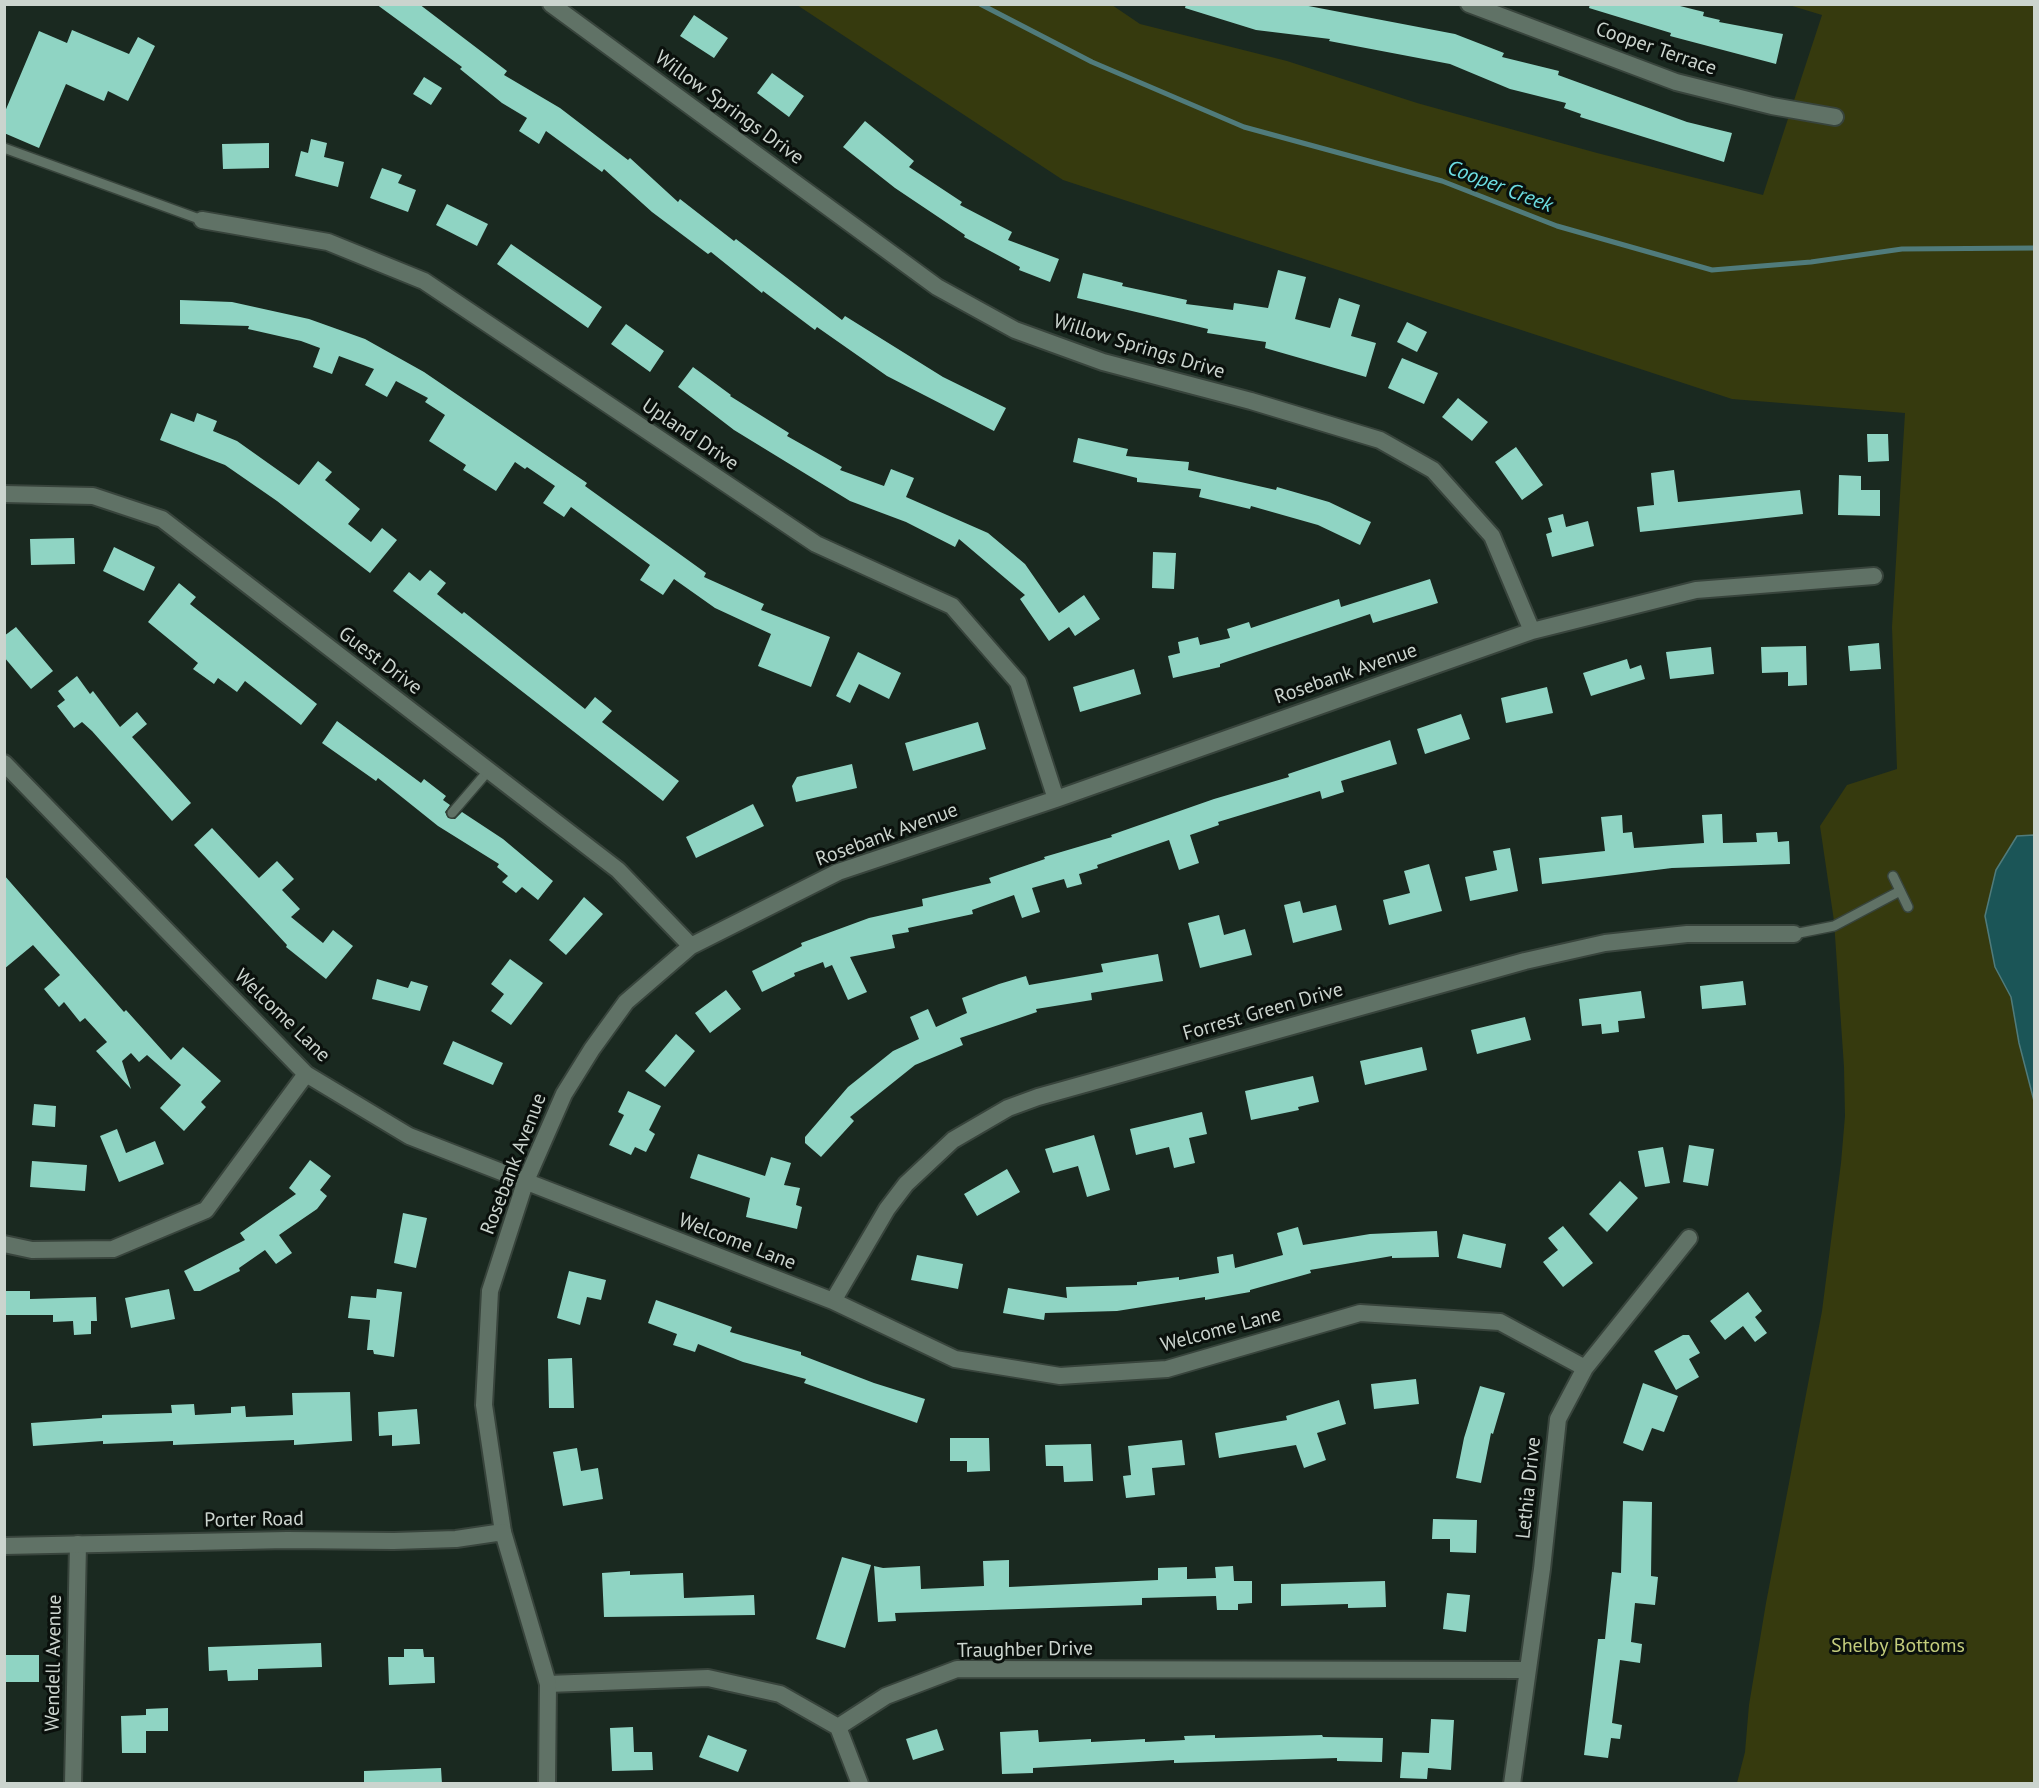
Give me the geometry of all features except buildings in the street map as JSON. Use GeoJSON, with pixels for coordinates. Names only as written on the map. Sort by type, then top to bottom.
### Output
{"type":"FeatureCollection","features":[{"type":"Feature","properties":{"kind":"street","name":"Willow Springs Drive"},"geometry":{"type":"LineString","coordinates":[[551,4],[938,287],[1015,330],[1102,362],[1251,401],[1380,440],[1433,470],[1492,536],[1532,631]]}},
{"type":"Feature","properties":{"kind":"street","name":"Cooper Terrace"},"geometry":{"type":"LineString","coordinates":[[1469,4],[1676,82],[1772,106],[1835,117]]}},
{"type":"Feature","properties":{"kind":"street","name":"Upland Drive"},"geometry":{"type":"LineString","coordinates":[[202,220],[328,242],[424,281],[816,544],[952,606],[1018,682],[1056,799]]}},
{"type":"Feature","properties":{"kind":"street","name":"Guest Drive"},"geometry":{"type":"LineString","coordinates":[[4,494],[93,496],[162,519],[618,870],[691,946]]}},
{"type":"Feature","properties":{"kind":"street","name":"Rosebank Avenue"},"geometry":{"type":"LineString","coordinates":[[547,1784],[548,1684],[503,1532],[484,1405],[490,1291],[525,1183],[564,1094],[592,1049],[626,1002],[691,946],[838,872],[1056,799],[1532,631],[1696,590],[1874,576]]}},
{"type":"Feature","properties":{"kind":"street","name":"Welcome Lane"},"geometry":{"type":"LineString","coordinates":[[4,763],[306,1074],[410,1136],[525,1183],[832,1301],[955,1359],[1060,1376],[1167,1368],[1360,1312],[1500,1322],[1585,1368]]}},
{"type":"Feature","properties":{"kind":"street","name":"Forrest Green Drive"},"geometry":{"type":"LineString","coordinates":[[832,1301],[886,1209],[906,1184],[953,1140],[1008,1108],[1038,1097],[1525,961],[1605,943],[1687,934],[1794,934]]}},
{"type":"Feature","properties":{"kind":"street"},"geometry":{"type":"LineString","coordinates":[[4,1244],[32,1250],[113,1249],[206,1210],[306,1074]]}},
{"type":"Feature","properties":{"kind":"street","name":"Lethia Drive"},"geometry":{"type":"LineString","coordinates":[[1512,1784],[1542,1569],[1558,1419],[1585,1368],[1689,1238]]}},
{"type":"Feature","properties":{"kind":"street","name":"Porter Road"},"geometry":{"type":"LineString","coordinates":[[4,1546],[287,1540],[394,1541],[456,1539],[503,1532]]}},
{"type":"Feature","properties":{"kind":"street","name":"Wendell Avenue"},"geometry":{"type":"LineString","coordinates":[[73,1784],[78,1544]]}},
{"type":"Feature","properties":{"kind":"street","name":"Traughber Drive"},"geometry":{"type":"LineString","coordinates":[[838,1727],[886,1696],[957,1669],[1527,1670]]}},
{"type":"Feature","properties":{"kind":"street"},"geometry":{"type":"LineString","coordinates":[[548,1684],[708,1678],[780,1694],[838,1727],[860,1784]]}},
{"type":"Feature","properties":{"kind":"lane"},"geometry":{"type":"LineString","coordinates":[[4,148],[202,220]]}},
{"type":"Feature","properties":{"kind":"lane"},"geometry":{"type":"LineString","coordinates":[[452,813],[489,770]]}},
{"type":"Feature","properties":{"kind":"lane"},"geometry":{"type":"LineString","coordinates":[[1893,876],[1908,907]]}},
{"type":"Feature","properties":{"kind":"lane"},"geometry":{"type":"LineString","coordinates":[[1794,934],[1834,926],[1900,891]]}},
{"type":"Feature","properties":{"kind":"green space","name":"Shelby Bottoms"},"geometry":{"type":"Polygon","coordinates":[[[797,5],[1112,5],[1140,24],[1287,61],[1417,103],[1597,153],[1763,195],[1822,15],[1789,5],[2034,5],[2034,1783],[1737,1783],[1745,1752],[1749,1705],[1766,1603],[1822,1311],[1841,1163],[1845,1116],[1844,1067],[1834,921],[1820,826],[1847,785],[1897,769],[1892,627],[1905,413],[1732,399],[1063,180],[797,5]]]}},
{"type":"Feature","properties":{"kind":"water"},"geometry":{"type":"Polygon","coordinates":[[[2034,835],[2034,1101],[2019,1043],[2011,997],[1995,967],[1985,916],[1996,870],[2017,836],[2034,835]]]}},
{"type":"Feature","properties":{"kind":"waterway","name":"Cooper Creek"},"geometry":{"type":"LineString","coordinates":[[980,4],[1092,62],[1244,127],[1442,181],[1557,226],[1712,270],[1811,262],[1902,249],[2034,248]]}}]}
